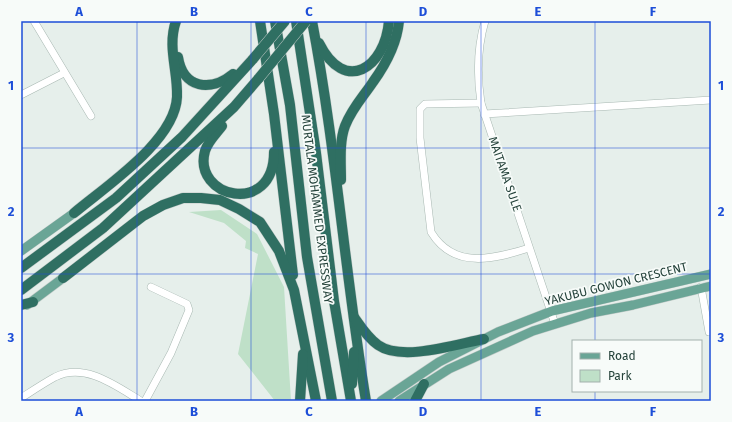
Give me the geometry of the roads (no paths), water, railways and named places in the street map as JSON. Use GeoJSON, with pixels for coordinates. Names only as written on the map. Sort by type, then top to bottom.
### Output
{"type":"FeatureCollection","features":[{"type":"Feature","properties":{"kind":"highway"},"geometry":{"type":"LineString","coordinates":[[74,213],[144,154],[156,142],[167,127],[177,102],[172,47],[173,31],[176,21]]}},
{"type":"Feature","properties":{"kind":"highway"},"geometry":{"type":"LineString","coordinates":[[182,21],[178,40],[178,58],[180,68],[185,76],[194,82],[203,86],[219,84],[251,61]]}},
{"type":"Feature","properties":{"kind":"highway","name":"MURTALA MOHAMMED EXPRESSWAY"},"geometry":{"type":"LineString","coordinates":[[275,21],[290,105],[307,257],[332,401]]}},
{"type":"Feature","properties":{"kind":"highway"},"geometry":{"type":"LineString","coordinates":[[21,268],[116,198],[182,137],[285,21]]}},
{"type":"Feature","properties":{"kind":"highway","name":"MURTALA MOHAMMED EXPRESSWAY"},"geometry":{"type":"LineString","coordinates":[[296,21],[316,153],[340,338],[351,400]]}},
{"type":"Feature","properties":{"kind":"highway"},"geometry":{"type":"LineString","coordinates":[[274,114],[274,154],[272,168],[261,187],[249,193],[237,195],[225,192],[215,185],[208,175],[204,163],[208,145],[234,107],[306,21]]}},
{"type":"Feature","properties":{"kind":"highway","name":"MURTALA MOHAMMED EXPRESSWAY"},"geometry":{"type":"LineString","coordinates":[[312,21],[340,204],[354,316],[355,336],[366,401]]}},
{"type":"Feature","properties":{"kind":"highway"},"geometry":{"type":"LineString","coordinates":[[315,34],[331,62],[337,67],[354,71],[363,69],[373,63],[380,54],[389,21]]}},
{"type":"Feature","properties":{"kind":"highway"},"geometry":{"type":"LineString","coordinates":[[340,204],[342,147],[345,127],[354,107],[373,82],[386,61],[398,33],[399,21]]}},
{"type":"Feature","properties":{"kind":"highway"},"geometry":{"type":"LineString","coordinates":[[259,23],[274,114],[294,290],[316,401]]}},
{"type":"Feature","properties":{"kind":"highway"},"geometry":{"type":"LineString","coordinates":[[21,290],[103,228],[234,107]]}},
{"type":"Feature","properties":{"kind":"highway"},"geometry":{"type":"LineString","coordinates":[[74,213],[116,198]]}},
{"type":"Feature","properties":{"kind":"highway"},"geometry":{"type":"LineString","coordinates":[[63,278],[143,216],[163,205],[183,198],[201,198],[220,200],[239,209],[260,222],[279,251],[294,290]]}},
{"type":"Feature","properties":{"kind":"highway"},"geometry":{"type":"LineString","coordinates":[[63,278],[103,228]]}},
{"type":"Feature","properties":{"kind":"highway"},"geometry":{"type":"LineString","coordinates":[[21,305],[33,302]]}},
{"type":"Feature","properties":{"kind":"highway"},"geometry":{"type":"LineString","coordinates":[[354,316],[366,334],[379,346],[395,351],[411,352],[484,339]]}},
{"type":"Feature","properties":{"kind":"highway"},"geometry":{"type":"LineString","coordinates":[[351,400],[355,336]]}},
{"type":"Feature","properties":{"kind":"highway"},"geometry":{"type":"LineString","coordinates":[[300,401],[304,340]]}},
{"type":"Feature","properties":{"kind":"highway"},"geometry":{"type":"LineString","coordinates":[[415,401],[424,384]]}},
{"type":"Feature","properties":{"kind":"main road"},"geometry":{"type":"LineString","coordinates":[[21,251],[74,213]]}},
{"type":"Feature","properties":{"kind":"main road","name":"YAKUBU GOWON CRESCENT"},"geometry":{"type":"LineString","coordinates":[[381,401],[439,362],[484,339],[552,311],[711,274]]}},
{"type":"Feature","properties":{"kind":"main road"},"geometry":{"type":"LineString","coordinates":[[21,309],[33,302],[63,278]]}},
{"type":"Feature","properties":{"kind":"main road","name":"YAKUBU GOWON CRESCENT"},"geometry":{"type":"LineString","coordinates":[[399,401],[449,369],[508,341],[591,313],[633,305],[701,287],[711,286]]}},
{"type":"Feature","properties":{"kind":"street"},"geometry":{"type":"LineString","coordinates":[[34,21],[64,73],[92,116]]}},
{"type":"Feature","properties":{"kind":"street","name":"MAITAMA SULE"},"geometry":{"type":"LineString","coordinates":[[485,21],[478,64],[478,83],[481,103],[529,248],[552,311],[555,324]]}},
{"type":"Feature","properties":{"kind":"street"},"geometry":{"type":"LineString","coordinates":[[21,95],[64,73]]}},
{"type":"Feature","properties":{"kind":"street"},"geometry":{"type":"LineString","coordinates":[[484,114],[711,100]]}},
{"type":"Feature","properties":{"kind":"street"},"geometry":{"type":"LineString","coordinates":[[481,103],[425,104],[420,109],[420,138],[431,232],[440,246],[447,251],[469,258],[483,259],[529,248]]}},
{"type":"Feature","properties":{"kind":"street"},"geometry":{"type":"LineString","coordinates":[[146,401],[171,353],[189,310],[187,304],[151,287]]}},
{"type":"Feature","properties":{"kind":"street"},"geometry":{"type":"LineString","coordinates":[[701,287],[709,332]]}},
{"type":"Feature","properties":{"kind":"street"},"geometry":{"type":"LineString","coordinates":[[21,398],[56,376],[69,372],[80,372],[97,376],[141,401]]}}]}
